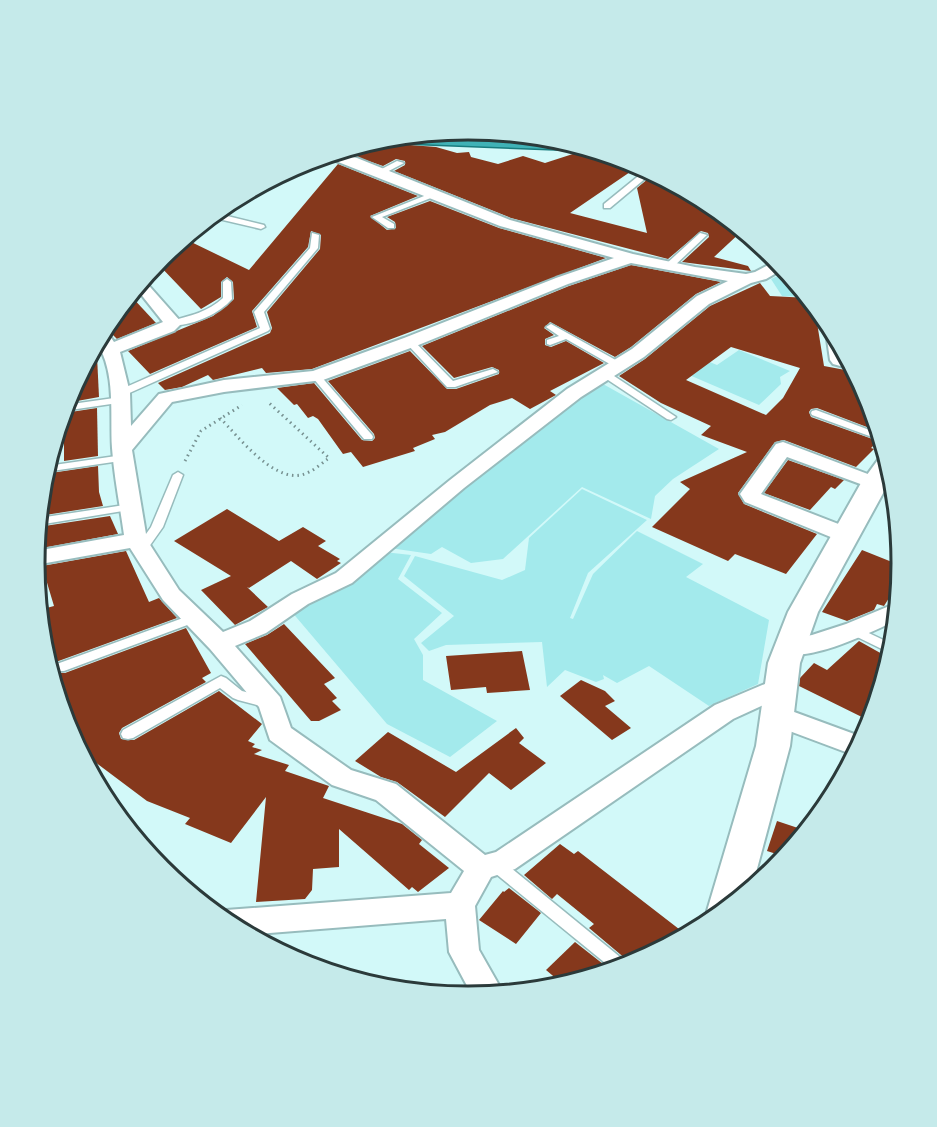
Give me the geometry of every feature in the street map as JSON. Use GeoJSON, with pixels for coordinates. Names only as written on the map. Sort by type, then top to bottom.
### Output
{"type":"FeatureCollection","features":[{"type":"Feature","properties":{"kind":"street"},"geometry":{"type":"LineString","coordinates":[[341,159],[437,194],[505,223],[630,258],[746,279]]}},
{"type":"Feature","properties":{"kind":"street"},"geometry":{"type":"LineString","coordinates":[[123,454],[166,398],[224,386],[316,376],[410,342],[562,281],[630,258]]}},
{"type":"Feature","properties":{"kind":"street"},"geometry":{"type":"LineString","coordinates":[[219,643],[258,627],[300,599],[344,578],[475,470],[574,393],[638,353],[703,300],[773,269]]}},
{"type":"Feature","properties":{"kind":"street"},"geometry":{"type":"LineString","coordinates":[[106,344],[168,327],[173,323],[146,290]]}},
{"type":"Feature","properties":{"kind":"street"},"geometry":{"type":"LineString","coordinates":[[103,351],[121,396],[123,454],[139,544],[171,595],[219,643],[271,704],[279,733],[342,778],[386,792],[488,866]]}},
{"type":"Feature","properties":{"kind":"street"},"geometry":{"type":"LineString","coordinates":[[730,896],[773,746],[784,663],[790,646],[803,612],[882,472],[783,448],[750,494],[752,498],[846,534]]}},
{"type":"Feature","properties":{"kind":"street"},"geometry":{"type":"LineString","coordinates":[[45,557],[139,544]]}},
{"type":"Feature","properties":{"kind":"street"},"geometry":{"type":"LineString","coordinates":[[790,646],[814,644],[889,614]]}},
{"type":"Feature","properties":{"kind":"street"},"geometry":{"type":"LineString","coordinates":[[484,986],[464,952],[460,905],[488,866],[505,861],[724,711],[779,702],[852,743]]}},
{"type":"Feature","properties":{"kind":"street"},"geometry":{"type":"LineString","coordinates":[[243,922],[460,905]]}},
{"type":"Feature","properties":{"kind":"lane"},"geometry":{"type":"LineString","coordinates":[[380,172],[400,162]]}},
{"type":"Feature","properties":{"kind":"lane"},"geometry":{"type":"LineString","coordinates":[[607,206],[642,177]]}},
{"type":"Feature","properties":{"kind":"lane"},"geometry":{"type":"LineString","coordinates":[[392,226],[376,217],[437,194]]}},
{"type":"Feature","properties":{"kind":"lane"},"geometry":{"type":"LineString","coordinates":[[224,218],[261,227]]}},
{"type":"Feature","properties":{"kind":"lane"},"geometry":{"type":"LineString","coordinates":[[231,231],[243,223]]}},
{"type":"Feature","properties":{"kind":"lane"},"geometry":{"type":"LineString","coordinates":[[75,406],[121,396],[265,329],[260,312],[314,248],[315,235]]}},
{"type":"Feature","properties":{"kind":"lane"},"geometry":{"type":"LineString","coordinates":[[669,266],[703,235]]}},
{"type":"Feature","properties":{"kind":"lane"},"geometry":{"type":"LineString","coordinates":[[173,323],[208,315],[219,309],[228,299],[227,282]]}},
{"type":"Feature","properties":{"kind":"lane"},"geometry":{"type":"LineString","coordinates":[[551,327],[567,336],[671,417]]}},
{"type":"Feature","properties":{"kind":"lane"},"geometry":{"type":"LineString","coordinates":[[550,342],[567,336]]}},
{"type":"Feature","properties":{"kind":"lane"},"geometry":{"type":"LineString","coordinates":[[410,342],[451,386],[493,372]]}},
{"type":"Feature","properties":{"kind":"lane"},"geometry":{"type":"LineString","coordinates":[[316,376],[368,437]]}},
{"type":"Feature","properties":{"kind":"lane"},"geometry":{"type":"LineString","coordinates":[[816,413],[872,434]]}},
{"type":"Feature","properties":{"kind":"lane"},"geometry":{"type":"LineString","coordinates":[[56,467],[123,454]]}},
{"type":"Feature","properties":{"kind":"lane"},"geometry":{"type":"LineString","coordinates":[[139,544],[157,527],[177,475]]}},
{"type":"Feature","properties":{"kind":"lane"},"geometry":{"type":"LineString","coordinates":[[48,521],[131,507]]}},
{"type":"Feature","properties":{"kind":"lane"},"geometry":{"type":"LineString","coordinates":[[58,668],[194,618]]}},
{"type":"Feature","properties":{"kind":"lane"},"geometry":{"type":"LineString","coordinates":[[854,630],[884,645]]}},
{"type":"Feature","properties":{"kind":"lane"},"geometry":{"type":"LineString","coordinates":[[128,734],[221,681],[238,695],[271,704]]}},
{"type":"Feature","properties":{"kind":"lane"},"geometry":{"type":"LineString","coordinates":[[488,866],[615,961]]}},
{"type":"Feature","properties":{"kind":"path"},"geometry":{"type":"LineString","coordinates":[[220,418],[273,469],[288,476],[302,475],[329,458],[263,397]]}},
{"type":"Feature","properties":{"kind":"path"},"geometry":{"type":"LineString","coordinates":[[177,475],[201,431],[247,403]]}},
{"type":"Feature","properties":{"kind":"shaded area"},"geometry":{"type":"Polygon","coordinates":[[[779,275],[797,297],[782,296],[771,279],[779,275]]]}},
{"type":"Feature","properties":{"kind":"shaded area"},"geometry":{"type":"Polygon","coordinates":[[[739,350],[790,371],[780,377],[781,384],[759,405],[666,365],[683,351],[717,365],[739,350]]]}},
{"type":"Feature","properties":{"kind":"shaded area"},"geometry":{"type":"Polygon","coordinates":[[[603,384],[719,449],[673,479],[655,496],[651,519],[582,487],[503,559],[471,563],[442,547],[431,554],[383,547],[565,406],[603,384]]]}},
{"type":"Feature","properties":{"kind":"shaded area"},"geometry":{"type":"Polygon","coordinates":[[[582,489],[647,520],[588,573],[570,618],[573,619],[593,574],[637,531],[703,564],[686,577],[769,620],[758,684],[709,706],[649,666],[617,683],[603,675],[604,679],[596,682],[565,670],[547,687],[542,642],[446,645],[429,651],[421,643],[454,616],[404,576],[415,556],[502,580],[525,570],[529,538],[582,489]]]}},
{"type":"Feature","properties":{"kind":"shaded area"},"geometry":{"type":"Polygon","coordinates":[[[384,552],[411,555],[398,579],[442,613],[414,639],[423,655],[423,680],[497,721],[450,757],[387,724],[291,611],[384,552]]]}},
{"type":"Feature","properties":{"kind":"building"},"geometry":{"type":"Polygon","coordinates":[[[408,145],[436,147],[457,153],[469,152],[471,157],[498,164],[523,156],[545,163],[578,154],[630,172],[570,213],[647,233],[637,188],[647,180],[704,211],[736,236],[714,257],[748,266],[751,271],[682,262],[709,237],[708,233],[701,231],[668,259],[511,218],[394,171],[405,165],[405,161],[396,159],[383,166],[353,156],[408,145]]]}},
{"type":"Feature","properties":{"kind":"building"},"geometry":{"type":"Polygon","coordinates":[[[338,164],[418,196],[370,216],[387,230],[396,228],[395,222],[387,217],[430,201],[499,228],[606,258],[312,369],[266,373],[262,368],[213,380],[208,375],[182,387],[165,390],[158,383],[270,333],[272,328],[267,312],[320,249],[321,235],[311,231],[308,247],[252,311],[257,327],[150,374],[128,351],[213,316],[234,299],[233,282],[227,277],[221,282],[221,297],[201,309],[163,270],[192,243],[249,270],[338,164]]]}},
{"type":"Feature","properties":{"kind":"building"},"geometry":{"type":"Polygon","coordinates":[[[631,265],[721,282],[696,294],[631,347],[615,357],[550,322],[544,328],[554,335],[545,339],[545,345],[551,347],[566,341],[604,363],[550,391],[556,395],[530,409],[512,398],[490,405],[445,432],[432,435],[435,439],[413,448],[415,451],[363,467],[351,452],[343,454],[318,419],[313,416],[308,418],[297,404],[294,405],[277,388],[314,383],[362,440],[372,441],[375,438],[374,434],[328,381],[410,351],[447,389],[456,389],[499,374],[499,370],[492,367],[454,378],[422,346],[569,286],[631,265]]]}},
{"type":"Feature","properties":{"kind":"building"},"geometry":{"type":"Polygon","coordinates":[[[760,283],[770,296],[797,297],[817,323],[824,366],[845,370],[870,428],[817,408],[809,412],[811,417],[874,439],[875,444],[871,448],[874,449],[856,467],[784,440],[775,442],[738,493],[744,504],[817,534],[786,574],[735,554],[728,561],[652,527],[690,489],[680,482],[747,452],[701,435],[711,426],[661,403],[619,376],[645,359],[710,306],[760,283]],[[731,347],[686,380],[766,415],[783,398],[800,368],[731,347]]]}},
{"type":"Feature","properties":{"kind":"building"},"geometry":{"type":"Polygon","coordinates":[[[136,302],[156,323],[117,339],[112,334],[136,302]]]}},
{"type":"Feature","properties":{"kind":"building"},"geometry":{"type":"Polygon","coordinates":[[[97,361],[99,397],[77,401],[97,361]]]}},
{"type":"Feature","properties":{"kind":"building"},"geometry":{"type":"Polygon","coordinates":[[[97,408],[98,456],[64,461],[64,437],[73,412],[97,408]]]}},
{"type":"Feature","properties":{"kind":"building"},"geometry":{"type":"Polygon","coordinates":[[[788,460],[844,480],[835,489],[831,487],[810,510],[764,493],[788,460]]]}},
{"type":"Feature","properties":{"kind":"building"},"geometry":{"type":"Polygon","coordinates":[[[98,466],[99,492],[103,506],[48,515],[55,472],[98,466]]]}},
{"type":"Feature","properties":{"kind":"building"},"geometry":{"type":"Polygon","coordinates":[[[227,509],[279,541],[303,527],[326,541],[318,546],[340,559],[337,561],[341,563],[317,579],[291,561],[249,588],[247,587],[268,607],[235,625],[201,590],[231,576],[174,541],[227,509]]]}},
{"type":"Feature","properties":{"kind":"building"},"geometry":{"type":"Polygon","coordinates":[[[110,516],[118,534],[46,547],[47,526],[110,516]]]}},
{"type":"Feature","properties":{"kind":"building"},"geometry":{"type":"Polygon","coordinates":[[[862,550],[892,562],[891,596],[884,606],[877,604],[874,610],[847,621],[822,612],[862,550]]]}},
{"type":"Feature","properties":{"kind":"building"},"geometry":{"type":"Polygon","coordinates":[[[126,551],[149,602],[159,598],[177,618],[56,662],[48,608],[54,606],[46,578],[45,565],[126,551]]]}},
{"type":"Feature","properties":{"kind":"building"},"geometry":{"type":"Polygon","coordinates":[[[284,624],[335,678],[324,684],[337,698],[332,701],[341,710],[319,721],[311,721],[245,644],[267,635],[284,624]]]}},
{"type":"Feature","properties":{"kind":"building"},"geometry":{"type":"Polygon","coordinates":[[[186,628],[211,673],[202,678],[206,682],[122,728],[119,733],[121,739],[134,740],[219,691],[262,724],[248,741],[255,744],[252,747],[262,750],[254,754],[289,765],[285,771],[329,786],[323,798],[402,824],[422,840],[419,844],[449,868],[418,892],[412,887],[409,890],[339,829],[339,867],[313,869],[312,890],[305,899],[256,902],[266,797],[231,843],[185,824],[190,818],[147,801],[95,762],[77,726],[59,673],[65,673],[186,628]]]}},
{"type":"Feature","properties":{"kind":"building"},"geometry":{"type":"Polygon","coordinates":[[[859,641],[882,654],[863,718],[799,686],[800,678],[814,663],[827,670],[859,641]]]}},
{"type":"Feature","properties":{"kind":"building"},"geometry":{"type":"Polygon","coordinates":[[[522,651],[530,690],[487,693],[486,687],[451,690],[446,656],[522,651]]]}},
{"type":"Feature","properties":{"kind":"building"},"geometry":{"type":"Polygon","coordinates":[[[581,680],[605,691],[615,701],[605,706],[631,728],[612,740],[560,696],[581,680]]]}},
{"type":"Feature","properties":{"kind":"building"},"geometry":{"type":"Polygon","coordinates":[[[516,728],[524,738],[519,743],[546,763],[511,790],[489,773],[445,817],[397,782],[381,777],[355,761],[388,732],[456,772],[516,728]]]}},
{"type":"Feature","properties":{"kind":"building"},"geometry":{"type":"Polygon","coordinates":[[[777,821],[798,828],[777,854],[767,851],[777,821]]]}},
{"type":"Feature","properties":{"kind":"building"},"geometry":{"type":"Polygon","coordinates":[[[560,844],[574,854],[578,851],[680,930],[624,958],[589,928],[594,924],[557,894],[552,899],[524,875],[560,844]]]}},
{"type":"Feature","properties":{"kind":"building"},"geometry":{"type":"Polygon","coordinates":[[[509,888],[541,913],[516,944],[479,920],[503,891],[509,888]]]}},
{"type":"Feature","properties":{"kind":"building"},"geometry":{"type":"Polygon","coordinates":[[[575,942],[605,965],[556,978],[546,970],[575,942]]]}}]}
